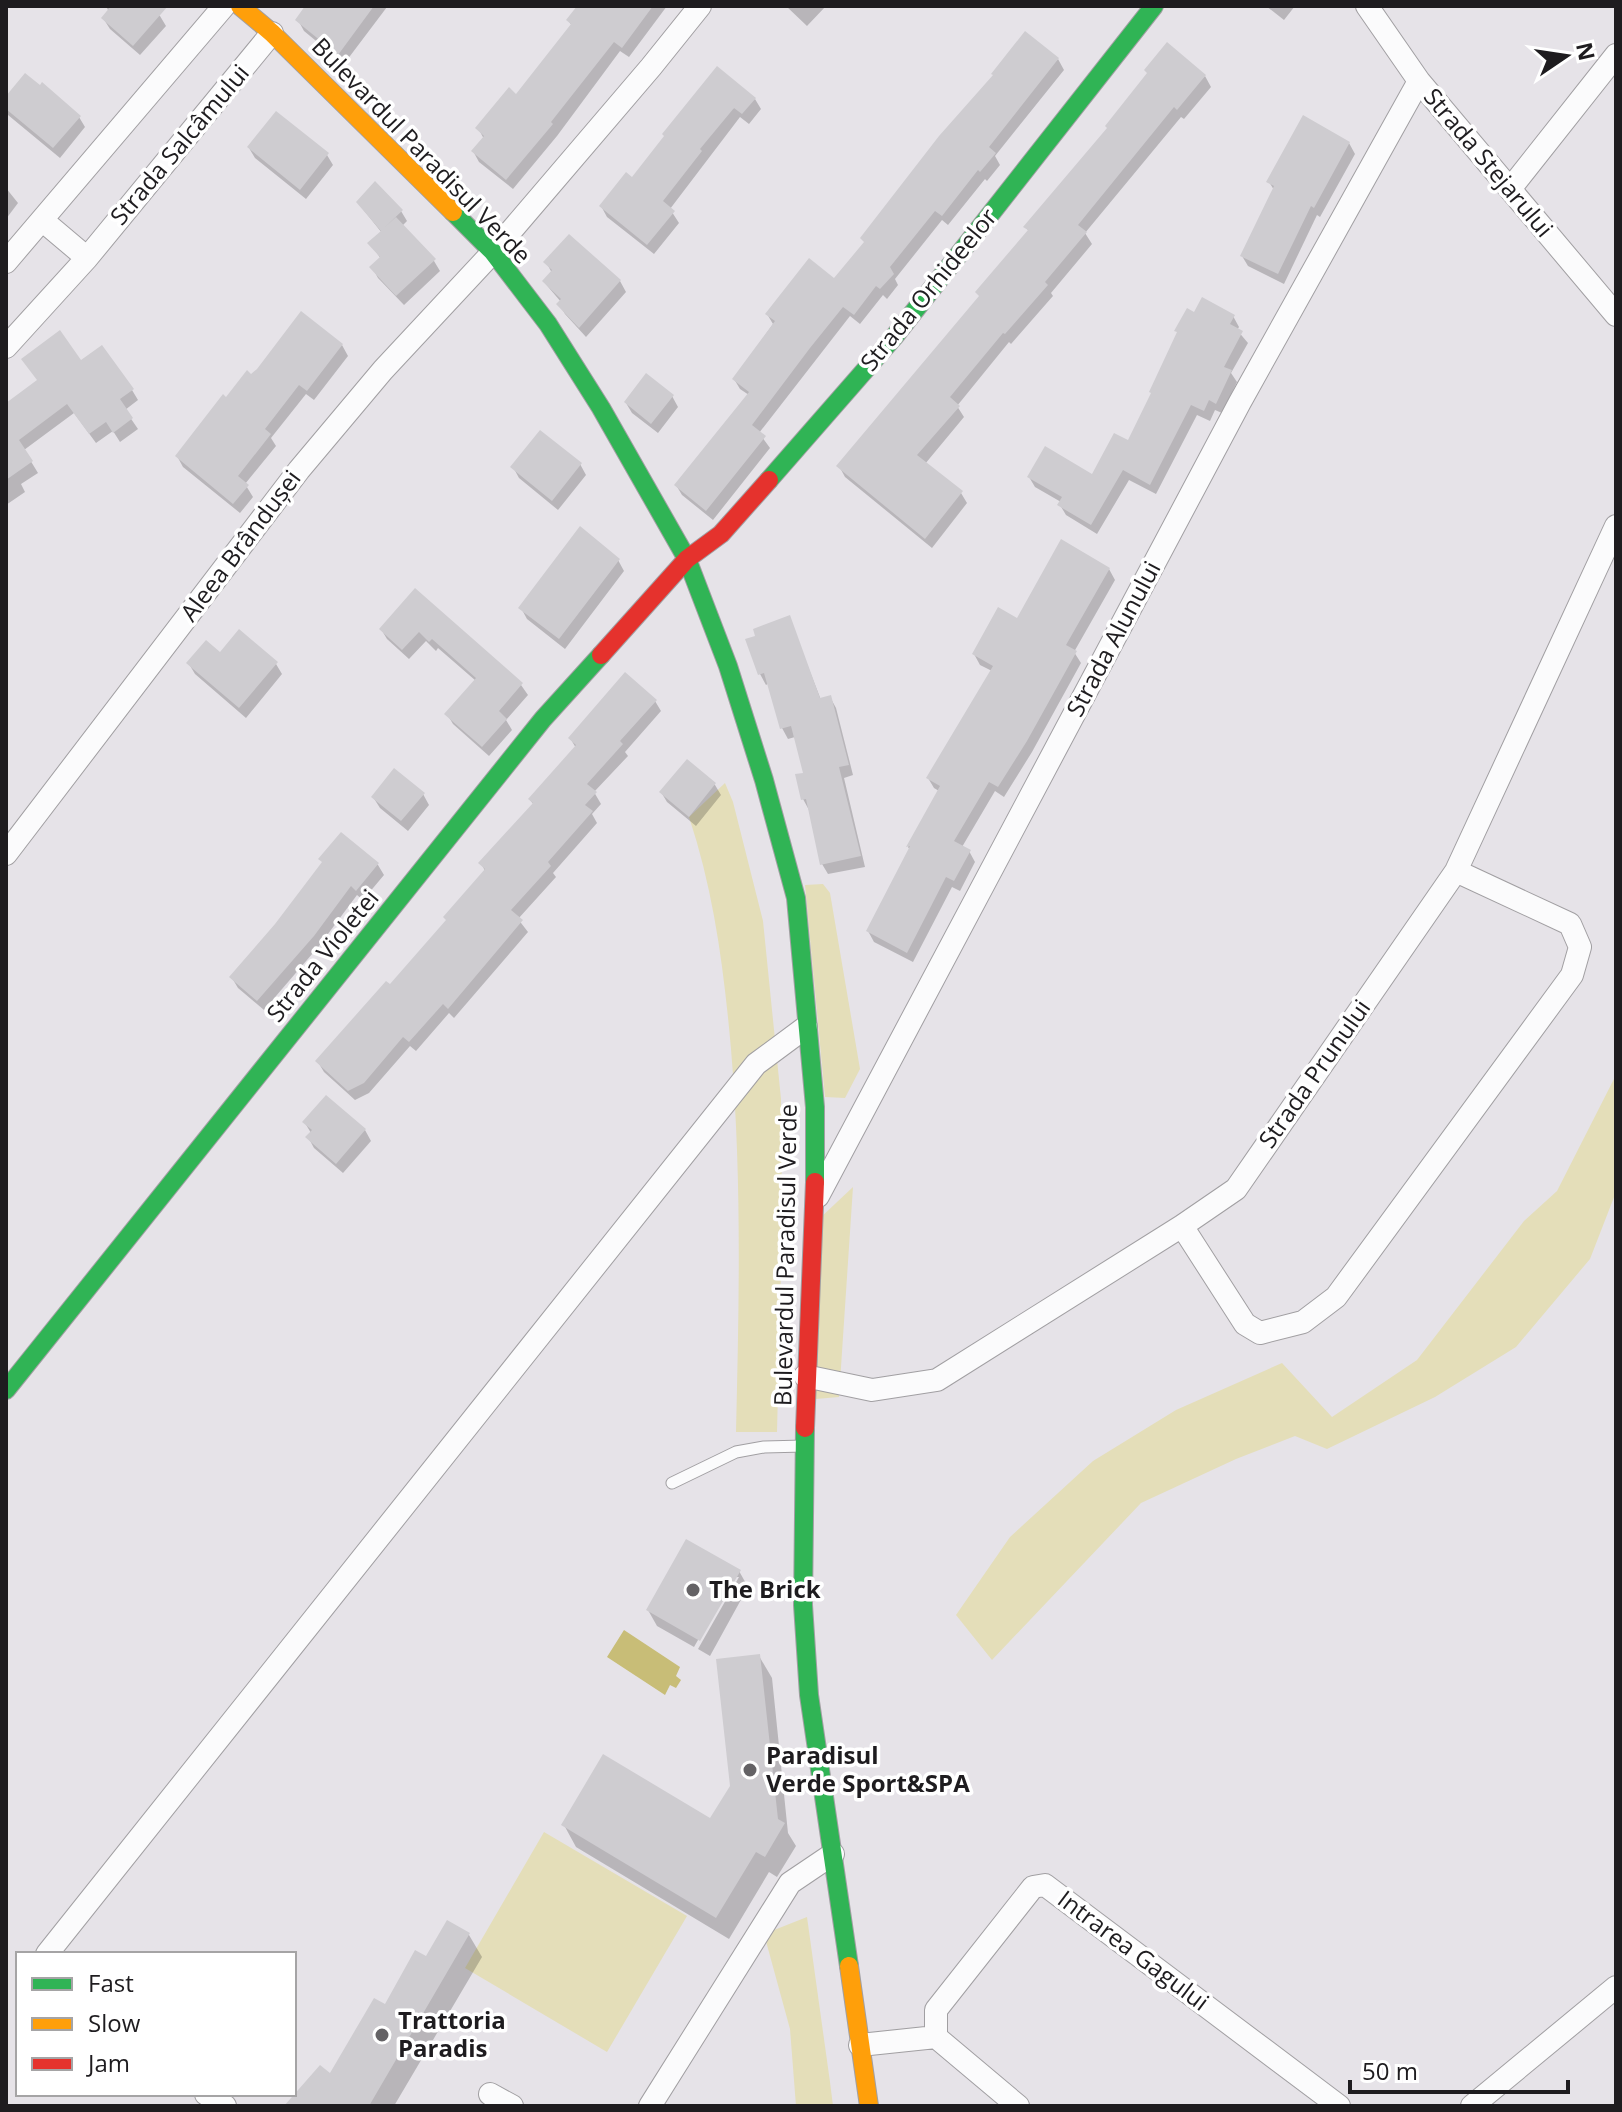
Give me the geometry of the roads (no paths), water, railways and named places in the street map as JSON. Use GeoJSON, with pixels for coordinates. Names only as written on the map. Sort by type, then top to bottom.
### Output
{"type":"FeatureCollection","features":[{"type":"Feature","properties":{"kind":"street"},"geometry":{"type":"LineString","coordinates":[[6,262],[224,6]]}},
{"type":"Feature","properties":{"kind":"street"},"geometry":{"type":"LineString","coordinates":[[493,252],[700,6]]}},
{"type":"Feature","properties":{"kind":"street","name":"Strada Orhideelor"},"geometry":{"type":"LineString","coordinates":[[687,559],[721,534],[894,337],[1154,6]]}},
{"type":"Feature","properties":{"kind":"street","name":"Strada Stejarului"},"geometry":{"type":"LineString","coordinates":[[1367,6],[1419,81],[1616,315]]}},
{"type":"Feature","properties":{"kind":"street","name":"Bulevardul Paradisul Verde"},"geometry":{"type":"LineString","coordinates":[[253,10],[272,33],[493,252],[548,324],[687,559],[728,666],[764,780],[796,898],[815,1107],[815,1202],[805,1376],[803,1605],[809,1695],[869,2106]]}},
{"type":"Feature","properties":{"kind":"street","name":"Strada Salcâmului"},"geometry":{"type":"LineString","coordinates":[[6,347],[87,258],[272,33]]}},
{"type":"Feature","properties":{"kind":"street"},"geometry":{"type":"LineString","coordinates":[[1510,189],[1616,55]]}},
{"type":"Feature","properties":{"kind":"street","name":"Strada Alunului"},"geometry":{"type":"LineString","coordinates":[[815,1202],[1240,402],[1419,81]]}},
{"type":"Feature","properties":{"kind":"street"},"geometry":{"type":"LineString","coordinates":[[42,220],[87,258]]}},
{"type":"Feature","properties":{"kind":"street","name":"Aleea Brândușei"},"geometry":{"type":"LineString","coordinates":[[6,854],[299,470],[383,370],[493,252]]}},
{"type":"Feature","properties":{"kind":"street","name":"Strada Prunului"},"geometry":{"type":"LineString","coordinates":[[805,1376],[872,1390],[937,1380],[1236,1189],[1456,871],[1616,526]]}},
{"type":"Feature","properties":{"kind":"street","name":"Strada Violetei"},"geometry":{"type":"LineString","coordinates":[[6,1390],[543,719],[687,559]]}},
{"type":"Feature","properties":{"kind":"street"},"geometry":{"type":"LineString","coordinates":[[1182,1226],[1245,1324],[1260,1333],[1303,1322],[1336,1297],[1572,975],[1580,947],[1570,924],[1456,871]]}},
{"type":"Feature","properties":{"kind":"street"},"geometry":{"type":"LineString","coordinates":[[49,1952],[746,1077],[766,1056],[806,1027]]}},
{"type":"Feature","properties":{"kind":"street"},"geometry":{"type":"LineString","coordinates":[[650,2106],[790,1883],[833,1854]]}},
{"type":"Feature","properties":{"kind":"street","name":"Intrarea Gagului"},"geometry":{"type":"LineString","coordinates":[[936,2037],[936,2010],[1033,1887],[1045,1885],[1339,2106]]}},
{"type":"Feature","properties":{"kind":"street"},"geometry":{"type":"LineString","coordinates":[[1472,2106],[1616,1987]]}},
{"type":"Feature","properties":{"kind":"street"},"geometry":{"type":"LineString","coordinates":[[860,2045],[936,2037],[1018,2106]]}},
{"type":"Feature","properties":{"kind":"street"},"geometry":{"type":"LineString","coordinates":[[490,2094],[512,2106]]}},
{"type":"Feature","properties":{"kind":"lane"},"geometry":{"type":"LineString","coordinates":[[672,1483],[736,1452],[764,1447],[805,1446]]}},
{"type":"Feature","properties":{"kind":"place","name":"The Brick"},"geometry":{"type":"Point","coordinates":[693,1590]}},
{"type":"Feature","properties":{"kind":"place","name":"Paradisul Verde Sport&SPA"},"geometry":{"type":"Point","coordinates":[750,1770]}},
{"type":"Feature","properties":{"kind":"place","name":"Trattoria Paradis"},"geometry":{"type":"Point","coordinates":[382,2035]}}]}
